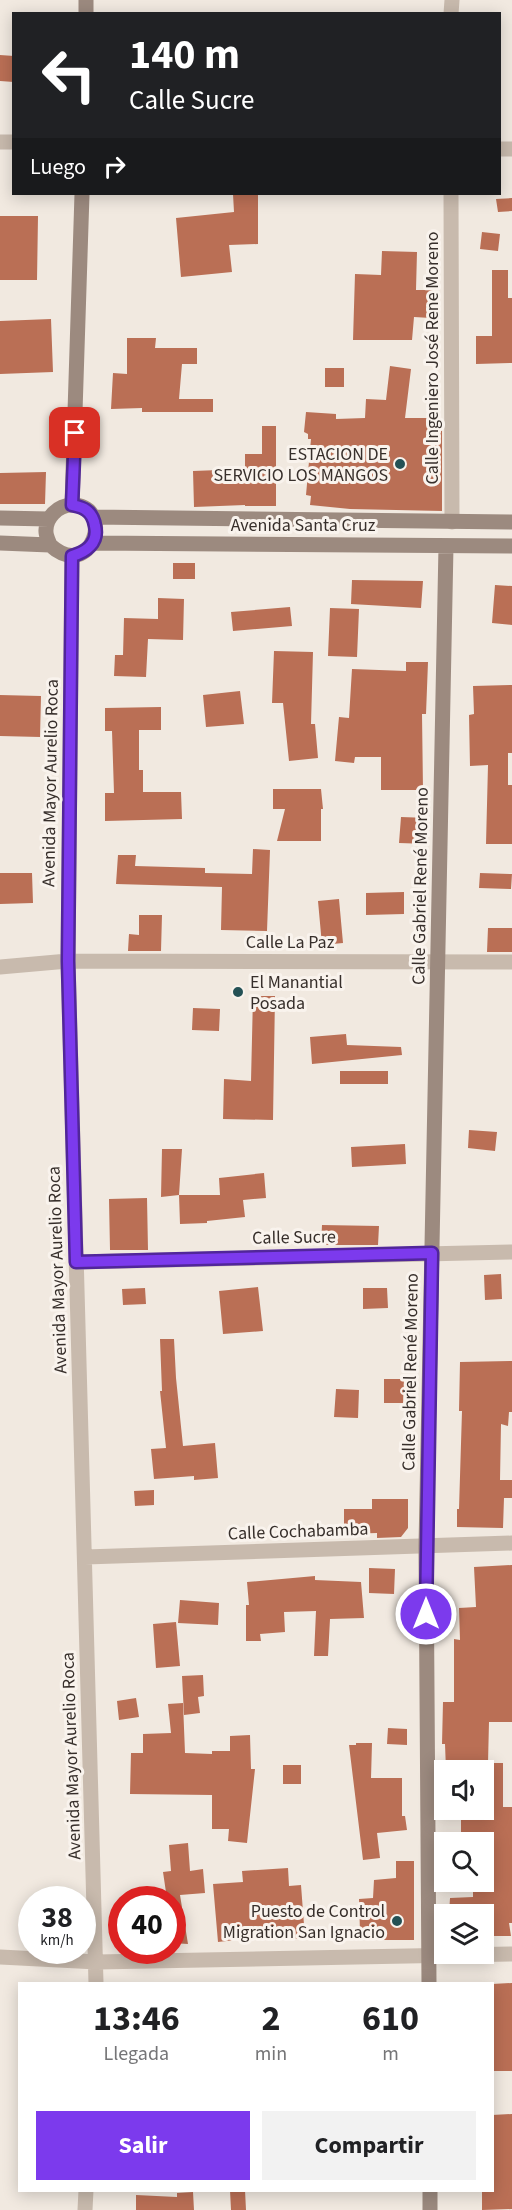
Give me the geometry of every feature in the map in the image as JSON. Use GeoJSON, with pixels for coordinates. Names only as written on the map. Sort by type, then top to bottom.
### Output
{"type":"FeatureCollection","features":[{"type":"Feature","properties":{"kind":"street"},"geometry":{"type":"LineString","coordinates":[[82,195],[72,505],[58,509],[49,519],[46,532],[50,545],[59,553],[72,556],[83,553],[93,543],[97,532],[93,517]]}},
{"type":"Feature","properties":{"kind":"street","name":"Calle Ingeniero José Rene Moreno"},"geometry":{"type":"LineString","coordinates":[[451,195],[452,522]]}},
{"type":"Feature","properties":{"kind":"street","name":"Avenida Santa Cruz"},"geometry":{"type":"LineString","coordinates":[[72,505],[85,509],[93,517],[512,522]]}},
{"type":"Feature","properties":{"kind":"street"},"geometry":{"type":"LineString","coordinates":[[0,518],[49,519]]}},
{"type":"Feature","properties":{"kind":"street"},"geometry":{"type":"LineString","coordinates":[[0,543],[50,545]]}},
{"type":"Feature","properties":{"kind":"street","name":"Avenida Santa Cruz"},"geometry":{"type":"LineString","coordinates":[[93,543],[512,546]]}},
{"type":"Feature","properties":{"kind":"street","name":"Calle Gabriel René Moreno"},"geometry":{"type":"LineString","coordinates":[[429,1982],[426,1546],[446,546]]}},
{"type":"Feature","properties":{"kind":"street","name":"Avenida Mayor Aurelio Roca"},"geometry":{"type":"LineString","coordinates":[[72,556],[68,961],[96,1982]]}},
{"type":"Feature","properties":{"kind":"street","name":"Calle La Paz"},"geometry":{"type":"LineString","coordinates":[[0,967],[68,961],[512,962]]}},
{"type":"Feature","properties":{"kind":"street","name":"Calle Sucre"},"geometry":{"type":"LineString","coordinates":[[76,1262],[512,1252]]}},
{"type":"Feature","properties":{"kind":"street","name":"Calle Cochabamba"},"geometry":{"type":"LineString","coordinates":[[85,1557],[512,1543]]}},
{"type":"Feature","properties":{"kind":"street"},"geometry":{"type":"LineString","coordinates":[[0,1957],[97,1962],[512,1954]]}},
{"type":"Feature","properties":{"kind":"street"},"geometry":{"type":"LineString","coordinates":[[86,2192],[86,2210]]}},
{"type":"Feature","properties":{"kind":"street"},"geometry":{"type":"LineString","coordinates":[[430,2192],[430,2210]]}},
{"type":"Feature","properties":{"kind":"building"},"geometry":{"type":"Polygon","coordinates":[[[0,55],[12,56],[12,82],[0,81],[0,55]]]}},
{"type":"Feature","properties":{"kind":"building"},"geometry":{"type":"Polygon","coordinates":[[[233,195],[258,195],[258,244],[229,245],[232,272],[181,277],[176,218],[234,212],[233,195]]]}},
{"type":"Feature","properties":{"kind":"building"},"geometry":{"type":"Polygon","coordinates":[[[512,198],[512,211],[498,212],[496,199],[512,198]]]}},
{"type":"Feature","properties":{"kind":"building"},"geometry":{"type":"Polygon","coordinates":[[[0,216],[38,216],[37,280],[0,280],[0,216]]]}},
{"type":"Feature","properties":{"kind":"building"},"geometry":{"type":"Polygon","coordinates":[[[482,232],[500,234],[498,251],[480,249],[482,232]]]}},
{"type":"Feature","properties":{"kind":"building"},"geometry":{"type":"Polygon","coordinates":[[[382,251],[417,252],[416,290],[433,290],[431,318],[414,317],[412,340],[353,340],[355,274],[381,275],[382,251]]]}},
{"type":"Feature","properties":{"kind":"building"},"geometry":{"type":"Polygon","coordinates":[[[492,270],[508,270],[508,298],[512,298],[512,363],[476,364],[476,336],[492,336],[492,270]]]}},
{"type":"Feature","properties":{"kind":"building"},"geometry":{"type":"Polygon","coordinates":[[[51,319],[53,372],[0,374],[0,321],[51,319]]]}},
{"type":"Feature","properties":{"kind":"building"},"geometry":{"type":"Polygon","coordinates":[[[127,338],[156,338],[155,348],[197,348],[197,364],[182,364],[179,399],[213,399],[213,412],[142,412],[142,408],[111,409],[113,373],[127,374],[127,338]]]}},
{"type":"Feature","properties":{"kind":"building","name":"ESTACION DE SERVICIO LOS MANGOS"},"geometry":{"type":"Polygon","coordinates":[[[390,366],[411,369],[405,418],[442,418],[442,511],[350,509],[310,505],[311,496],[306,495],[311,439],[308,439],[308,434],[304,432],[306,412],[336,414],[336,419],[365,418],[366,399],[386,400],[390,366]]]}},
{"type":"Feature","properties":{"kind":"building"},"geometry":{"type":"Polygon","coordinates":[[[325,368],[344,368],[344,387],[325,387],[325,368]]]}},
{"type":"Feature","properties":{"kind":"building"},"geometry":{"type":"Polygon","coordinates":[[[262,426],[276,426],[276,506],[194,507],[193,471],[245,469],[245,454],[262,454],[262,426]]]}},
{"type":"Feature","properties":{"kind":"building"},"geometry":{"type":"Polygon","coordinates":[[[46,472],[45,504],[0,504],[0,473],[46,472]]]}},
{"type":"Feature","properties":{"kind":"building"},"geometry":{"type":"Polygon","coordinates":[[[173,563],[195,563],[195,579],[173,579],[173,563]]]}},
{"type":"Feature","properties":{"kind":"building"},"geometry":{"type":"Polygon","coordinates":[[[352,580],[423,581],[421,608],[351,604],[352,580]]]}},
{"type":"Feature","properties":{"kind":"building"},"geometry":{"type":"Polygon","coordinates":[[[495,585],[512,586],[512,625],[492,623],[495,585]]]}},
{"type":"Feature","properties":{"kind":"building"},"geometry":{"type":"Polygon","coordinates":[[[158,598],[184,599],[183,640],[148,639],[146,677],[114,676],[115,655],[123,655],[124,618],[158,619],[158,598]]]}},
{"type":"Feature","properties":{"kind":"building"},"geometry":{"type":"Polygon","coordinates":[[[290,607],[292,626],[233,631],[231,612],[290,607]]]}},
{"type":"Feature","properties":{"kind":"building"},"geometry":{"type":"Polygon","coordinates":[[[330,608],[359,609],[357,657],[328,656],[330,608]]]}},
{"type":"Feature","properties":{"kind":"building"},"geometry":{"type":"Polygon","coordinates":[[[274,651],[313,652],[311,724],[315,724],[318,758],[289,761],[283,703],[272,703],[274,651]]]}},
{"type":"Feature","properties":{"kind":"building"},"geometry":{"type":"Polygon","coordinates":[[[406,662],[428,662],[426,714],[422,714],[423,790],[381,790],[381,757],[355,757],[354,763],[335,761],[339,717],[349,718],[352,669],[406,671],[406,662]]]}},
{"type":"Feature","properties":{"kind":"building"},"geometry":{"type":"Polygon","coordinates":[[[512,685],[512,753],[508,753],[508,785],[512,785],[512,844],[486,844],[488,765],[470,766],[469,715],[474,714],[473,686],[512,685]]]}},
{"type":"Feature","properties":{"kind":"building"},"geometry":{"type":"Polygon","coordinates":[[[240,691],[244,724],[206,727],[203,695],[240,691]]]}},
{"type":"Feature","properties":{"kind":"building"},"geometry":{"type":"Polygon","coordinates":[[[0,695],[41,696],[40,737],[0,736],[0,695]]]}},
{"type":"Feature","properties":{"kind":"building"},"geometry":{"type":"Polygon","coordinates":[[[161,707],[161,730],[139,730],[139,770],[143,770],[143,792],[181,792],[182,819],[105,821],[105,793],[114,793],[112,731],[105,731],[105,708],[161,707]]]}},
{"type":"Feature","properties":{"kind":"building"},"geometry":{"type":"Polygon","coordinates":[[[273,789],[321,789],[323,809],[321,809],[321,841],[277,841],[285,809],[273,809],[273,789]]]}},
{"type":"Feature","properties":{"kind":"building"},"geometry":{"type":"Polygon","coordinates":[[[401,817],[429,818],[428,844],[399,843],[401,817]]]}},
{"type":"Feature","properties":{"kind":"building"},"geometry":{"type":"Polygon","coordinates":[[[253,849],[270,850],[267,931],[221,930],[222,887],[116,884],[118,855],[136,855],[135,866],[205,868],[205,873],[252,874],[253,849]]]}},
{"type":"Feature","properties":{"kind":"building"},"geometry":{"type":"Polygon","coordinates":[[[0,873],[32,873],[33,903],[0,904],[0,873]]]}},
{"type":"Feature","properties":{"kind":"building"},"geometry":{"type":"Polygon","coordinates":[[[480,873],[512,874],[511,889],[479,888],[480,873]]]}},
{"type":"Feature","properties":{"kind":"building"},"geometry":{"type":"Polygon","coordinates":[[[404,892],[404,914],[366,915],[366,893],[404,892]]]}},
{"type":"Feature","properties":{"kind":"building"},"geometry":{"type":"Polygon","coordinates":[[[339,899],[343,943],[322,945],[318,901],[339,899]]]}},
{"type":"Feature","properties":{"kind":"building"},"geometry":{"type":"Polygon","coordinates":[[[139,915],[162,915],[161,951],[128,951],[129,934],[139,935],[139,915]]]}},
{"type":"Feature","properties":{"kind":"building"},"geometry":{"type":"Polygon","coordinates":[[[488,928],[512,928],[512,952],[487,952],[488,928]]]}},
{"type":"Feature","properties":{"kind":"building"},"geometry":{"type":"Polygon","coordinates":[[[253,996],[275,996],[273,1120],[223,1119],[224,1079],[251,1081],[253,996]]]}},
{"type":"Feature","properties":{"kind":"building"},"geometry":{"type":"Polygon","coordinates":[[[193,1008],[220,1009],[219,1031],[192,1030],[193,1008]]]}},
{"type":"Feature","properties":{"kind":"building"},"geometry":{"type":"Polygon","coordinates":[[[346,1034],[347,1045],[401,1047],[402,1055],[312,1064],[310,1037],[346,1034]]]}},
{"type":"Feature","properties":{"kind":"building"},"geometry":{"type":"Polygon","coordinates":[[[340,1071],[388,1071],[388,1084],[340,1084],[340,1071]]]}},
{"type":"Feature","properties":{"kind":"building"},"geometry":{"type":"Polygon","coordinates":[[[469,1130],[497,1132],[495,1151],[468,1148],[469,1130]]]}},
{"type":"Feature","properties":{"kind":"building"},"geometry":{"type":"Polygon","coordinates":[[[405,1144],[406,1164],[352,1167],[351,1147],[405,1144]]]}},
{"type":"Feature","properties":{"kind":"building"},"geometry":{"type":"Polygon","coordinates":[[[162,1149],[182,1149],[179,1195],[161,1197],[162,1149]]]}},
{"type":"Feature","properties":{"kind":"building"},"geometry":{"type":"Polygon","coordinates":[[[264,1173],[266,1198],[243,1200],[245,1217],[207,1221],[207,1223],[180,1224],[179,1195],[220,1195],[219,1178],[264,1173]]]}},
{"type":"Feature","properties":{"kind":"building"},"geometry":{"type":"Polygon","coordinates":[[[147,1198],[148,1250],[110,1250],[109,1199],[147,1198]]]}},
{"type":"Feature","properties":{"kind":"building"},"geometry":{"type":"Polygon","coordinates":[[[322,1225],[379,1226],[378,1245],[321,1245],[322,1225]]]}},
{"type":"Feature","properties":{"kind":"building"},"geometry":{"type":"Polygon","coordinates":[[[501,1274],[502,1299],[485,1300],[484,1275],[501,1274]]]}},
{"type":"Feature","properties":{"kind":"building"},"geometry":{"type":"Polygon","coordinates":[[[258,1287],[263,1331],[223,1334],[219,1291],[258,1287]]]}},
{"type":"Feature","properties":{"kind":"building"},"geometry":{"type":"Polygon","coordinates":[[[145,1288],[146,1304],[123,1305],[122,1289],[145,1288]]]}},
{"type":"Feature","properties":{"kind":"building"},"geometry":{"type":"Polygon","coordinates":[[[363,1288],[387,1288],[388,1308],[363,1309],[363,1288]]]}},
{"type":"Feature","properties":{"kind":"building"},"geometry":{"type":"Polygon","coordinates":[[[160,1339],[174,1339],[183,1446],[215,1443],[218,1478],[194,1480],[194,1476],[154,1479],[151,1449],[166,1448],[160,1391],[162,1391],[160,1339]]]}},
{"type":"Feature","properties":{"kind":"building"},"geometry":{"type":"Polygon","coordinates":[[[512,1361],[512,1412],[509,1412],[508,1426],[501,1424],[500,1480],[512,1480],[512,1498],[504,1498],[503,1528],[457,1527],[462,1411],[459,1411],[460,1362],[512,1361]]]}},
{"type":"Feature","properties":{"kind":"building"},"geometry":{"type":"Polygon","coordinates":[[[384,1379],[404,1379],[403,1403],[384,1403],[384,1379]]]}},
{"type":"Feature","properties":{"kind":"building"},"geometry":{"type":"Polygon","coordinates":[[[336,1389],[359,1390],[358,1418],[334,1417],[336,1389]]]}},
{"type":"Feature","properties":{"kind":"building"},"geometry":{"type":"Polygon","coordinates":[[[154,1490],[154,1505],[135,1506],[134,1491],[154,1490]]]}},
{"type":"Feature","properties":{"kind":"building"},"geometry":{"type":"Polygon","coordinates":[[[372,1499],[408,1499],[408,1528],[401,1537],[377,1538],[377,1533],[344,1534],[344,1509],[372,1509],[372,1499]]]}},
{"type":"Feature","properties":{"kind":"building"},"geometry":{"type":"Polygon","coordinates":[[[512,1565],[512,1722],[489,1722],[488,1760],[446,1760],[445,1744],[442,1744],[443,1702],[454,1702],[454,1639],[460,1640],[459,1608],[476,1607],[474,1567],[512,1565]]]}},
{"type":"Feature","properties":{"kind":"building"},"geometry":{"type":"Polygon","coordinates":[[[369,1568],[395,1569],[394,1594],[369,1593],[369,1568]]]}},
{"type":"Feature","properties":{"kind":"building"},"geometry":{"type":"Polygon","coordinates":[[[315,1576],[315,1580],[361,1582],[364,1618],[330,1619],[328,1656],[314,1656],[316,1611],[284,1612],[285,1632],[260,1634],[261,1641],[246,1641],[246,1605],[249,1605],[247,1582],[315,1576]]]}},
{"type":"Feature","properties":{"kind":"building"},"geometry":{"type":"Polygon","coordinates":[[[180,1600],[219,1603],[218,1625],[178,1623],[180,1600]]]}},
{"type":"Feature","properties":{"kind":"building"},"geometry":{"type":"Polygon","coordinates":[[[176,1622],[180,1666],[156,1668],[153,1624],[176,1622]]]}},
{"type":"Feature","properties":{"kind":"building"},"geometry":{"type":"Polygon","coordinates":[[[203,1675],[204,1696],[198,1697],[200,1713],[184,1715],[182,1676],[203,1675]]]}},
{"type":"Feature","properties":{"kind":"building"},"geometry":{"type":"Polygon","coordinates":[[[136,1698],[139,1717],[119,1720],[117,1701],[136,1698]]]}},
{"type":"Feature","properties":{"kind":"building"},"geometry":{"type":"Polygon","coordinates":[[[183,1703],[185,1753],[212,1754],[212,1751],[230,1751],[230,1736],[250,1735],[251,1769],[255,1769],[247,1843],[228,1841],[229,1829],[212,1829],[212,1795],[130,1794],[131,1753],[143,1753],[143,1734],[171,1733],[168,1704],[183,1703]]]}},
{"type":"Feature","properties":{"kind":"building"},"geometry":{"type":"Polygon","coordinates":[[[388,1728],[407,1729],[407,1745],[387,1744],[388,1728]]]}},
{"type":"Feature","properties":{"kind":"building"},"geometry":{"type":"Polygon","coordinates":[[[356,1743],[372,1743],[371,1778],[402,1778],[402,1816],[405,1816],[407,1830],[377,1833],[380,1858],[363,1860],[349,1745],[356,1745],[356,1743]]]}},
{"type":"Feature","properties":{"kind":"building"},"geometry":{"type":"Polygon","coordinates":[[[494,1763],[503,1763],[503,1807],[512,1807],[512,1923],[509,1923],[511,1936],[494,1936],[494,1904],[450,1904],[450,1898],[473,1897],[473,1892],[494,1892],[494,1832],[461,1832],[461,1820],[494,1820],[494,1763]]]}},
{"type":"Feature","properties":{"kind":"building"},"geometry":{"type":"Polygon","coordinates":[[[283,1765],[301,1765],[301,1784],[283,1784],[283,1765]]]}},
{"type":"Feature","properties":{"kind":"building"},"geometry":{"type":"Polygon","coordinates":[[[188,1843],[190,1871],[203,1869],[205,1893],[186,1895],[186,1886],[165,1886],[163,1872],[171,1871],[169,1845],[188,1843]]]}},
{"type":"Feature","properties":{"kind":"building"},"geometry":{"type":"Polygon","coordinates":[[[396,1861],[414,1861],[414,1940],[384,1940],[384,1931],[360,1932],[359,1899],[373,1898],[374,1880],[396,1878],[396,1861]]]}},
{"type":"Feature","properties":{"kind":"building"},"geometry":{"type":"Polygon","coordinates":[[[288,1868],[289,1886],[301,1885],[305,1938],[274,1940],[274,1933],[235,1934],[235,1940],[218,1942],[213,1884],[243,1882],[242,1871],[288,1868]]]}},
{"type":"Feature","properties":{"kind":"building"},"geometry":{"type":"Polygon","coordinates":[[[512,1983],[512,2071],[494,2071],[494,1984],[512,1983]]]}},
{"type":"Feature","properties":{"kind":"building"},"geometry":{"type":"Polygon","coordinates":[[[512,2114],[512,2209],[482,2210],[482,2192],[494,2192],[494,2115],[512,2114]]]}},
{"type":"Feature","properties":{"kind":"building"},"geometry":{"type":"Polygon","coordinates":[[[193,2192],[194,2210],[136,2210],[136,2195],[177,2197],[177,2193],[193,2192]]]}},
{"type":"Feature","properties":{"kind":"building"},"geometry":{"type":"Polygon","coordinates":[[[230,2192],[245,2192],[246,2210],[231,2210],[230,2192]]]}},
{"type":"Feature","properties":{"kind":"place","name":"ESTACION DE SERVICIO LOS MANGOS"},"geometry":{"type":"Point","coordinates":[400,464]}},
{"type":"Feature","properties":{"kind":"place","name":"El Manantial Posada"},"geometry":{"type":"Point","coordinates":[238,992]}},
{"type":"Feature","properties":{"kind":"place","name":"Puesto de Control Migration San Ignacio"},"geometry":{"type":"Point","coordinates":[397,1921]}},
{"type":"Feature","properties":{"kind":"route"},"geometry":{"type":"LineString","coordinates":[[75,433],[72,505],[85,509],[93,517],[97,532],[93,543],[83,553],[72,556],[68,961],[76,1262],[432,1253],[426,1614]]}}]}
